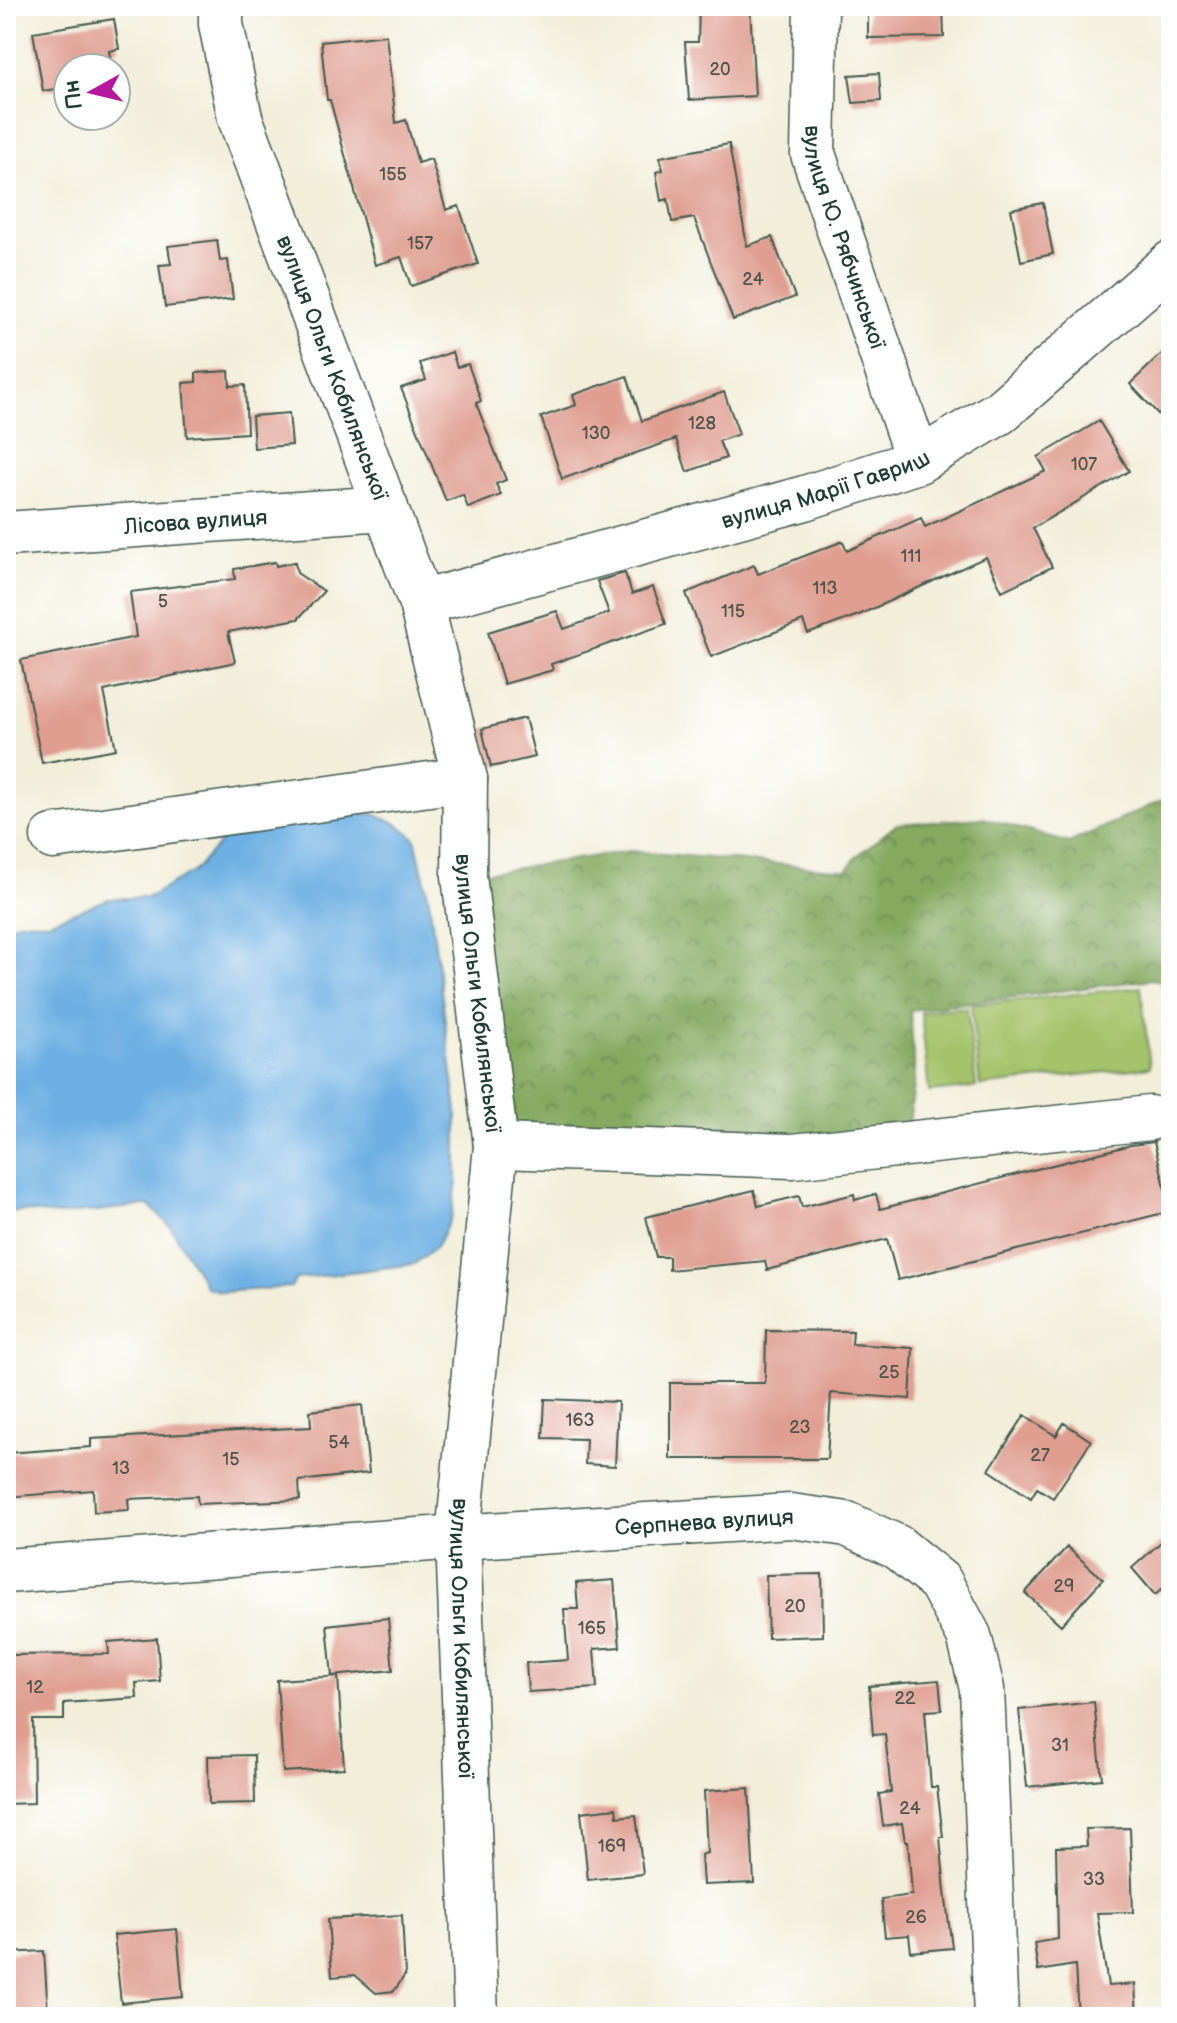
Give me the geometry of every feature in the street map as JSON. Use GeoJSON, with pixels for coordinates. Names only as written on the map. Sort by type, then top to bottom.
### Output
{"type":"FeatureCollection","features":[{"type":"Feature","properties":{"kind":"street","name":"вулиця Ольги Кобилянської"},"geometry":{"type":"LineString","coordinates":[[221,6],[221,24],[240,118],[421,603],[465,779],[464,876],[496,1146],[458,1537],[476,2017]]}},
{"type":"Feature","properties":{"kind":"street","name":"вулиця Ю. Рябчинської"},"geometry":{"type":"LineString","coordinates":[[816,6],[813,154],[918,461]]}},
{"type":"Feature","properties":{"kind":"street","name":"вулиця Марії Гавриш"},"geometry":{"type":"LineString","coordinates":[[421,603],[805,498],[918,461],[1000,412],[1171,263]]}},
{"type":"Feature","properties":{"kind":"street","name":"Лісова вулиця"},"geometry":{"type":"LineString","coordinates":[[6,534],[386,508]]}},
{"type":"Feature","properties":{"kind":"street"},"geometry":{"type":"LineString","coordinates":[[53,837],[465,779]]}},
{"type":"Feature","properties":{"kind":"street"},"geometry":{"type":"LineString","coordinates":[[496,1146],[793,1156],[1150,1118]]}},
{"type":"Feature","properties":{"kind":"street","name":"Серпнева вулиця"},"geometry":{"type":"LineString","coordinates":[[6,1571],[791,1516],[847,1524],[897,1547],[940,1582],[969,1636],[982,1689],[996,2017]]}},
{"type":"Feature","properties":{"kind":"green space"},"geometry":{"type":"Polygon","coordinates":[[[1171,796],[1171,987],[1153,979],[910,1010],[915,1078],[909,1123],[793,1156],[496,1146],[464,876],[630,851],[847,870],[857,856],[897,824],[984,818],[1069,843],[1171,796]]]}},
{"type":"Feature","properties":{"kind":"green space"},"geometry":{"type":"Polygon","coordinates":[[[1141,987],[1150,1067],[980,1086],[971,1005],[1141,987]]]}},
{"type":"Feature","properties":{"kind":"green space"},"geometry":{"type":"Polygon","coordinates":[[[967,1007],[976,1087],[929,1092],[921,1012],[967,1007]]]}},
{"type":"Feature","properties":{"kind":"water"},"geometry":{"type":"Polygon","coordinates":[[[271,814],[374,814],[396,823],[415,838],[429,900],[457,1111],[457,1182],[451,1218],[436,1247],[414,1264],[296,1279],[291,1287],[222,1292],[206,1287],[171,1227],[149,1205],[60,1215],[19,1211],[6,1213],[6,928],[20,921],[48,922],[109,899],[149,897],[194,871],[227,835],[271,814]]]}},
{"type":"Feature","properties":{"kind":"building"},"geometry":{"type":"Polygon","coordinates":[[[699,6],[750,6],[755,96],[689,100],[685,42],[698,42],[699,6]]]}},
{"type":"Feature","properties":{"kind":"building"},"geometry":{"type":"Polygon","coordinates":[[[868,6],[943,6],[944,37],[868,38],[868,6]]]}},
{"type":"Feature","properties":{"kind":"building"},"geometry":{"type":"Polygon","coordinates":[[[114,19],[119,49],[109,52],[52,52],[52,90],[43,91],[33,32],[114,19]]]}},
{"type":"Feature","properties":{"kind":"building"},"geometry":{"type":"Polygon","coordinates":[[[386,35],[396,123],[406,120],[418,163],[431,159],[446,210],[459,206],[478,264],[411,286],[401,257],[375,265],[330,100],[327,100],[321,42],[386,35]]]}},
{"type":"Feature","properties":{"kind":"building"},"geometry":{"type":"Polygon","coordinates":[[[879,73],[881,101],[853,103],[849,75],[879,73]]]}},
{"type":"Feature","properties":{"kind":"building"},"geometry":{"type":"Polygon","coordinates":[[[729,144],[747,246],[772,237],[795,297],[733,320],[694,218],[672,222],[668,199],[661,201],[656,172],[663,170],[660,157],[729,144]]]}},
{"type":"Feature","properties":{"kind":"building"},"geometry":{"type":"Polygon","coordinates":[[[1043,203],[1053,254],[1021,261],[1011,209],[1043,203]]]}},
{"type":"Feature","properties":{"kind":"building"},"geometry":{"type":"Polygon","coordinates":[[[217,240],[220,261],[228,260],[233,299],[165,307],[159,265],[171,264],[168,246],[217,240]]]}},
{"type":"Feature","properties":{"kind":"building"},"geometry":{"type":"Polygon","coordinates":[[[1171,345],[1171,428],[1130,384],[1171,345]]]}},
{"type":"Feature","properties":{"kind":"building"},"geometry":{"type":"Polygon","coordinates":[[[452,352],[457,367],[468,364],[481,401],[476,403],[506,480],[496,484],[501,495],[468,508],[463,495],[446,501],[401,388],[426,380],[420,363],[452,352]]]}},
{"type":"Feature","properties":{"kind":"building"},"geometry":{"type":"Polygon","coordinates":[[[229,371],[230,386],[245,385],[247,433],[187,437],[183,383],[196,382],[196,373],[229,371]]]}},
{"type":"Feature","properties":{"kind":"building"},"geometry":{"type":"Polygon","coordinates":[[[627,376],[642,421],[724,392],[739,434],[719,441],[726,458],[687,472],[676,439],[562,479],[541,417],[576,405],[573,395],[627,376]]]}},
{"type":"Feature","properties":{"kind":"building"},"geometry":{"type":"Polygon","coordinates":[[[289,413],[292,445],[254,448],[252,416],[289,413]]]}},
{"type":"Feature","properties":{"kind":"building"},"geometry":{"type":"Polygon","coordinates":[[[1099,421],[1129,471],[1033,528],[1052,567],[1002,591],[986,557],[861,614],[808,634],[803,621],[711,657],[686,593],[754,565],[758,574],[843,541],[847,551],[921,518],[925,527],[1046,471],[1038,457],[1099,421]]]}},
{"type":"Feature","properties":{"kind":"building"},"geometry":{"type":"Polygon","coordinates":[[[275,562],[276,566],[295,562],[297,573],[324,591],[298,619],[228,632],[235,662],[104,691],[116,749],[42,763],[21,660],[136,637],[130,592],[235,579],[234,569],[275,562]]]}},
{"type":"Feature","properties":{"kind":"building"},"geometry":{"type":"Polygon","coordinates":[[[625,573],[632,594],[653,587],[666,624],[551,664],[553,670],[504,684],[488,632],[557,611],[564,629],[609,613],[597,581],[625,573]]]}},
{"type":"Feature","properties":{"kind":"building"},"geometry":{"type":"Polygon","coordinates":[[[525,718],[535,757],[491,767],[482,729],[525,718]]]}},
{"type":"Feature","properties":{"kind":"building"},"geometry":{"type":"Polygon","coordinates":[[[1154,1142],[1171,1211],[898,1280],[887,1239],[767,1270],[765,1261],[669,1270],[669,1257],[656,1257],[646,1217],[754,1190],[758,1206],[799,1196],[802,1207],[854,1194],[855,1200],[876,1194],[880,1209],[1131,1145],[1154,1142]]]}},
{"type":"Feature","properties":{"kind":"building"},"geometry":{"type":"Polygon","coordinates":[[[766,1330],[853,1331],[852,1344],[913,1348],[910,1399],[831,1393],[827,1459],[670,1459],[670,1383],[765,1383],[766,1330]]]}},
{"type":"Feature","properties":{"kind":"building"},"geometry":{"type":"Polygon","coordinates":[[[545,1399],[618,1402],[615,1466],[585,1464],[586,1439],[543,1438],[545,1399]]]}},
{"type":"Feature","properties":{"kind":"building"},"geometry":{"type":"Polygon","coordinates":[[[362,1405],[369,1473],[299,1481],[300,1500],[198,1504],[197,1496],[128,1499],[129,1510],[94,1512],[93,1490],[6,1497],[6,1453],[91,1447],[91,1439],[311,1427],[310,1411],[362,1405]]]}},
{"type":"Feature","properties":{"kind":"building"},"geometry":{"type":"Polygon","coordinates":[[[1025,1415],[1056,1436],[1064,1423],[1091,1441],[1053,1498],[1037,1488],[1031,1498],[989,1470],[1025,1415]]]}},
{"type":"Feature","properties":{"kind":"building"},"geometry":{"type":"Polygon","coordinates":[[[1171,1533],[1171,1581],[1155,1595],[1132,1568],[1171,1533]]]}},
{"type":"Feature","properties":{"kind":"building"},"geometry":{"type":"Polygon","coordinates":[[[1067,1547],[1103,1579],[1061,1625],[1025,1593],[1067,1547]]]}},
{"type":"Feature","properties":{"kind":"building"},"geometry":{"type":"Polygon","coordinates":[[[822,1574],[823,1636],[768,1638],[766,1575],[822,1574]]]}},
{"type":"Feature","properties":{"kind":"building"},"geometry":{"type":"Polygon","coordinates":[[[614,1580],[620,1647],[594,1649],[597,1688],[528,1692],[526,1663],[568,1660],[564,1609],[578,1609],[576,1583],[614,1580]]]}},
{"type":"Feature","properties":{"kind":"building"},"geometry":{"type":"Polygon","coordinates":[[[388,1618],[393,1670],[332,1676],[327,1625],[388,1618]]]}},
{"type":"Feature","properties":{"kind":"building"},"geometry":{"type":"Polygon","coordinates":[[[157,1638],[160,1681],[136,1683],[137,1698],[64,1703],[64,1720],[33,1720],[34,1803],[6,1804],[6,1655],[109,1654],[108,1642],[157,1638]]]}},
{"type":"Feature","properties":{"kind":"building"},"geometry":{"type":"Polygon","coordinates":[[[338,1676],[344,1768],[283,1772],[277,1680],[338,1676]]]}},
{"type":"Feature","properties":{"kind":"building"},"geometry":{"type":"Polygon","coordinates":[[[939,1680],[942,1710],[925,1711],[931,1787],[937,1787],[943,1837],[940,1837],[952,1948],[911,1952],[909,1935],[885,1937],[881,1899],[912,1895],[908,1841],[905,1841],[902,1823],[883,1826],[879,1794],[891,1792],[885,1734],[873,1735],[869,1686],[939,1680]]]}},
{"type":"Feature","properties":{"kind":"building"},"geometry":{"type":"Polygon","coordinates":[[[1094,1702],[1102,1779],[1027,1787],[1019,1710],[1094,1702]]]}},
{"type":"Feature","properties":{"kind":"building"},"geometry":{"type":"Polygon","coordinates":[[[254,1755],[255,1803],[209,1804],[208,1756],[254,1755]]]}},
{"type":"Feature","properties":{"kind":"building"},"geometry":{"type":"Polygon","coordinates":[[[749,1788],[754,1883],[703,1885],[701,1855],[707,1853],[704,1791],[749,1788]]]}},
{"type":"Feature","properties":{"kind":"building"},"geometry":{"type":"Polygon","coordinates":[[[616,1808],[617,1817],[636,1815],[643,1874],[588,1880],[581,1812],[616,1808]]]}},
{"type":"Feature","properties":{"kind":"building"},"geometry":{"type":"Polygon","coordinates":[[[1130,1828],[1133,1912],[1097,1913],[1108,1986],[1135,1984],[1137,2017],[1078,2017],[1075,1965],[1038,1971],[1034,1943],[1058,1939],[1056,1847],[1087,1846],[1086,1829],[1130,1828]]]}},
{"type":"Feature","properties":{"kind":"building"},"geometry":{"type":"Polygon","coordinates":[[[402,1915],[405,1975],[394,1991],[376,1993],[355,1975],[332,1977],[328,1919],[402,1915]]]}},
{"type":"Feature","properties":{"kind":"building"},"geometry":{"type":"Polygon","coordinates":[[[177,1929],[183,1997],[121,2003],[114,1935],[177,1929]]]}},
{"type":"Feature","properties":{"kind":"building"},"geometry":{"type":"Polygon","coordinates":[[[44,1951],[48,2013],[6,2016],[6,1953],[44,1951]]]}}]}
